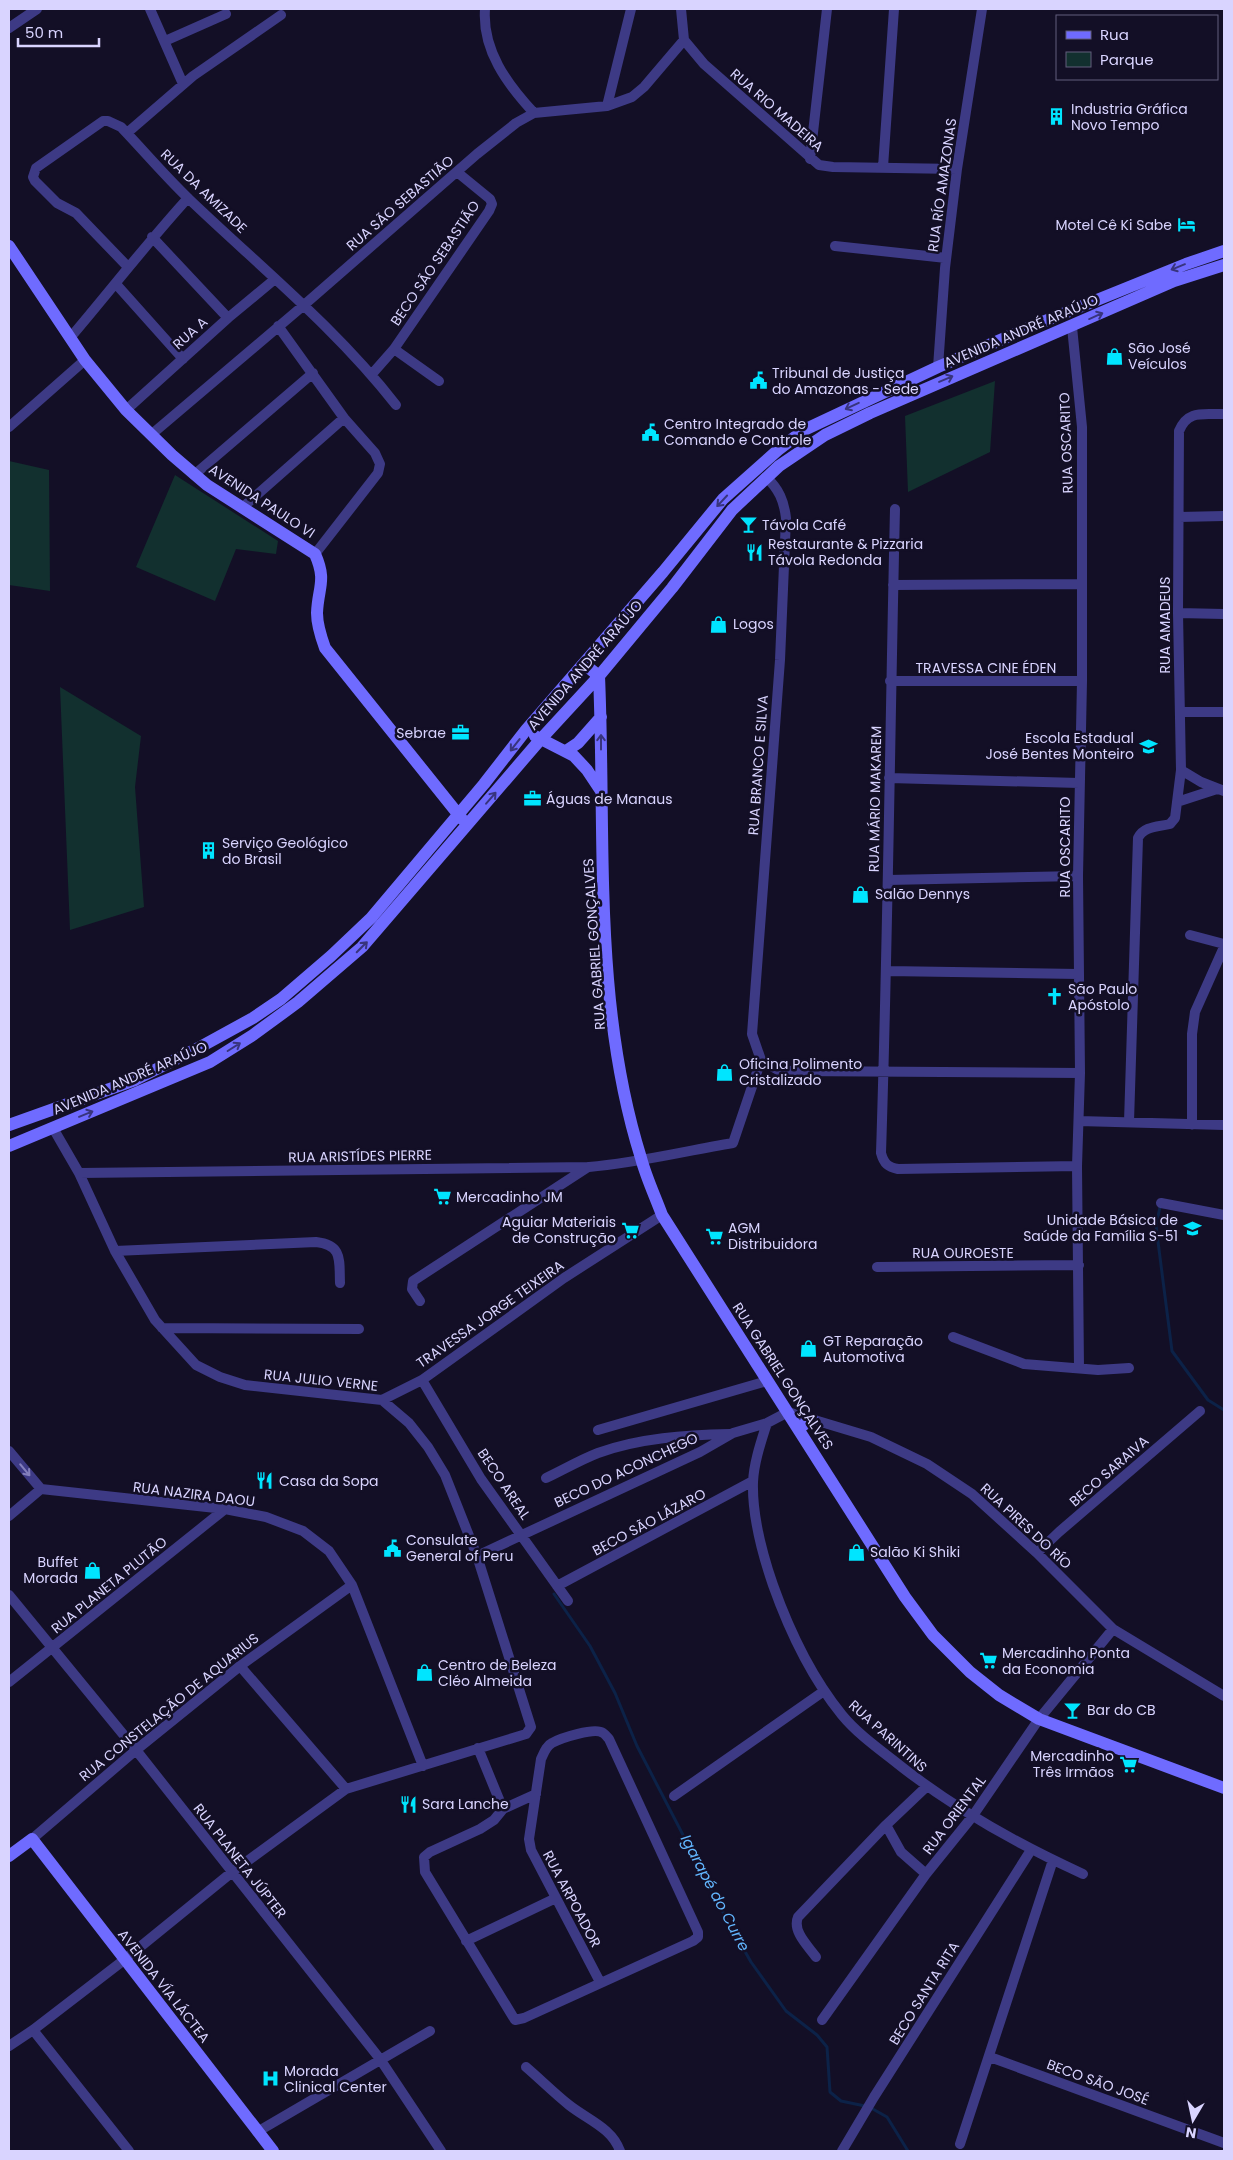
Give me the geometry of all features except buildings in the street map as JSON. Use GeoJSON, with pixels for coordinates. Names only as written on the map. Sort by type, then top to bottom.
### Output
{"type":"FeatureCollection","features":[{"type":"Feature","properties":{"kind":"main road","name":"AVENIDA PAULO VI"},"geometry":{"type":"LineString","coordinates":[[9,246],[85,360],[126,410],[172,456],[207,485],[315,554],[322,569],[317,614],[320,635],[325,648],[467,825]]}},
{"type":"Feature","properties":{"kind":"main road","name":"AVENIDA ANDRÉ ARAÚJO"},"geometry":{"type":"LineString","coordinates":[[9,1126],[134,1080],[253,1018],[281,999],[331,956],[371,918],[526,730],[657,580],[723,499],[778,450],[804,430],[938,367],[1043,322],[1224,250]]}},
{"type":"Feature","properties":{"kind":"main road","name":"AVENIDA ANDRÉ ARAÚJO"},"geometry":{"type":"LineString","coordinates":[[9,1146],[210,1062],[260,1030],[298,1002],[362,947],[540,740],[599,676],[672,588],[732,510],[779,466],[824,435],[870,413],[1072,327],[1174,281],[1224,265]]}},
{"type":"Feature","properties":{"kind":"main road"},"geometry":{"type":"LineString","coordinates":[[584,664],[599,676]]}},
{"type":"Feature","properties":{"kind":"main road","name":"RUA GABRIEL GONÇALVES"},"geometry":{"type":"LineString","coordinates":[[599,676],[603,904],[608,977],[616,1042],[627,1105],[641,1159],[662,1215],[905,1597],[933,1635],[977,1678],[999,1695],[1039,1719],[1224,1788]]}},
{"type":"Feature","properties":{"kind":"main road"},"geometry":{"type":"LineString","coordinates":[[566,751],[578,743],[601,717]]}},
{"type":"Feature","properties":{"kind":"main road"},"geometry":{"type":"LineString","coordinates":[[526,730],[540,740],[574,756],[587,770],[601,791]]}},
{"type":"Feature","properties":{"kind":"main road"},"geometry":{"type":"LineString","coordinates":[[799,1428],[812,1418]]}},
{"type":"Feature","properties":{"kind":"main road","name":"RUA CONSTELAÇÃO DE AQUARIUS"},"geometry":{"type":"LineString","coordinates":[[9,1856],[32,1839]]}},
{"type":"Feature","properties":{"kind":"main road","name":"AVENIDA VÍA LÁCTEA"},"geometry":{"type":"LineString","coordinates":[[32,1839],[273,2151]]}},
{"type":"Feature","properties":{"kind":"street"},"geometry":{"type":"LineString","coordinates":[[9,28],[36,9]]}},
{"type":"Feature","properties":{"kind":"street"},"geometry":{"type":"LineString","coordinates":[[150,9],[183,84]]}},
{"type":"Feature","properties":{"kind":"street"},"geometry":{"type":"LineString","coordinates":[[485,9],[487,40],[491,52],[508,82],[534,113]]}},
{"type":"Feature","properties":{"kind":"street"},"geometry":{"type":"LineString","coordinates":[[607,106],[631,9]]}},
{"type":"Feature","properties":{"kind":"street"},"geometry":{"type":"LineString","coordinates":[[681,9],[684,40]]}},
{"type":"Feature","properties":{"kind":"street"},"geometry":{"type":"LineString","coordinates":[[810,159],[827,9]]}},
{"type":"Feature","properties":{"kind":"street"},"geometry":{"type":"LineString","coordinates":[[883,167],[894,9]]}},
{"type":"Feature","properties":{"kind":"street","name":"RUA RÍO AMAZONAS"},"geometry":{"type":"LineString","coordinates":[[938,367],[946,258],[957,168],[982,9]]}},
{"type":"Feature","properties":{"kind":"street"},"geometry":{"type":"LineString","coordinates":[[165,42],[226,14]]}},
{"type":"Feature","properties":{"kind":"street"},"geometry":{"type":"LineString","coordinates":[[127,133],[183,84],[281,15]]}},
{"type":"Feature","properties":{"kind":"street","name":"RUA SÃO SEBASTIÃO"},"geometry":{"type":"LineString","coordinates":[[152,434],[516,122],[534,113],[607,106],[632,97],[644,87],[684,40]]}},
{"type":"Feature","properties":{"kind":"street","name":"RUA RIO MADEIRA"},"geometry":{"type":"LineString","coordinates":[[684,40],[704,64],[815,163],[824,166],[957,168]]}},
{"type":"Feature","properties":{"kind":"street","name":"RUA DA AMIZADE"},"geometry":{"type":"LineString","coordinates":[[128,267],[76,213],[57,203],[35,181],[33,175],[36,168],[79,136],[103,121],[108,121],[121,127],[188,198],[304,305]]}},
{"type":"Feature","properties":{"kind":"street","name":"BECO SÃO SEBASTIÃO"},"geometry":{"type":"LineString","coordinates":[[372,374],[394,349],[491,207],[490,199],[457,172]]}},
{"type":"Feature","properties":{"kind":"street"},"geometry":{"type":"LineString","coordinates":[[70,338],[116,284],[152,237],[188,198]]}},
{"type":"Feature","properties":{"kind":"street"},"geometry":{"type":"LineString","coordinates":[[152,237],[228,318]]}},
{"type":"Feature","properties":{"kind":"street"},"geometry":{"type":"LineString","coordinates":[[835,246],[946,258]]}},
{"type":"Feature","properties":{"kind":"street","name":"RUA A"},"geometry":{"type":"LineString","coordinates":[[126,410],[228,318],[275,279]]}},
{"type":"Feature","properties":{"kind":"street"},"geometry":{"type":"LineString","coordinates":[[116,284],[183,359]]}},
{"type":"Feature","properties":{"kind":"street"},"geometry":{"type":"LineString","coordinates":[[304,305],[372,374],[396,404]]}},
{"type":"Feature","properties":{"kind":"street"},"geometry":{"type":"LineString","coordinates":[[278,326],[344,418],[375,453],[380,464],[378,474],[315,554]]}},
{"type":"Feature","properties":{"kind":"street","name":"RUA OSCARITO"},"geometry":{"type":"LineString","coordinates":[[1072,327],[1082,427],[1082,681],[1078,876],[1080,1073],[1077,1166],[1079,1368]]}},
{"type":"Feature","properties":{"kind":"street"},"geometry":{"type":"LineString","coordinates":[[394,349],[439,381]]}},
{"type":"Feature","properties":{"kind":"street"},"geometry":{"type":"LineString","coordinates":[[10,423],[85,360]]}},
{"type":"Feature","properties":{"kind":"street"},"geometry":{"type":"LineString","coordinates":[[194,475],[312,373]]}},
{"type":"Feature","properties":{"kind":"street","name":"RUA AMADEUS"},"geometry":{"type":"LineString","coordinates":[[1129,1122],[1138,838],[1140,833],[1147,828],[1170,824],[1175,818],[1181,770],[1178,613],[1179,431],[1182,423],[1190,416],[1224,414]]}},
{"type":"Feature","properties":{"kind":"street"},"geometry":{"type":"LineString","coordinates":[[243,507],[344,418]]}},
{"type":"Feature","properties":{"kind":"street","name":"RUA BRANCO E SILVA"},"geometry":{"type":"LineString","coordinates":[[761,1060],[752,1034],[780,660],[786,526],[782,497],[774,484],[766,477]]}},
{"type":"Feature","properties":{"kind":"street","name":"RUA MÁRIO MAKAREM"},"geometry":{"type":"LineString","coordinates":[[895,509],[890,681],[887,971],[881,1153],[884,1162],[889,1167],[898,1169],[1077,1166]]}},
{"type":"Feature","properties":{"kind":"street"},"geometry":{"type":"LineString","coordinates":[[1179,517],[1224,516]]}},
{"type":"Feature","properties":{"kind":"street"},"geometry":{"type":"LineString","coordinates":[[893,585],[1082,584]]}},
{"type":"Feature","properties":{"kind":"street"},"geometry":{"type":"LineString","coordinates":[[1178,613],[1224,614]]}},
{"type":"Feature","properties":{"kind":"street","name":"TRAVESSA CINE ÉDEN"},"geometry":{"type":"LineString","coordinates":[[890,681],[1082,681]]}},
{"type":"Feature","properties":{"kind":"street"},"geometry":{"type":"LineString","coordinates":[[1180,712],[1224,712]]}},
{"type":"Feature","properties":{"kind":"street"},"geometry":{"type":"LineString","coordinates":[[1181,770],[1221,790]]}},
{"type":"Feature","properties":{"kind":"street"},"geometry":{"type":"LineString","coordinates":[[889,778],[1079,783]]}},
{"type":"Feature","properties":{"kind":"street"},"geometry":{"type":"LineString","coordinates":[[1177,802],[1221,790]]}},
{"type":"Feature","properties":{"kind":"street"},"geometry":{"type":"LineString","coordinates":[[888,880],[1078,876]]}},
{"type":"Feature","properties":{"kind":"street"},"geometry":{"type":"LineString","coordinates":[[1190,936],[1224,946],[1195,1012],[1192,1034],[1192,1125]]}},
{"type":"Feature","properties":{"kind":"street"},"geometry":{"type":"LineString","coordinates":[[887,971],[1078,974]]}},
{"type":"Feature","properties":{"kind":"street"},"geometry":{"type":"LineString","coordinates":[[761,1060],[778,1070],[792,1071],[884,1070],[1080,1073]]}},
{"type":"Feature","properties":{"kind":"street","name":"RUA ARISTÍDES PIERRE"},"geometry":{"type":"LineString","coordinates":[[79,1173],[589,1167],[625,1164],[641,1159],[733,1143],[761,1060]]}},
{"type":"Feature","properties":{"kind":"street"},"geometry":{"type":"LineString","coordinates":[[1078,1121],[1224,1125]]}},
{"type":"Feature","properties":{"kind":"street","name":"RUA JULIO VERNE"},"geometry":{"type":"LineString","coordinates":[[53,1128],[79,1173],[115,1251],[162,1328],[196,1365],[220,1377],[245,1385],[382,1400],[409,1423],[428,1447],[445,1475],[477,1556],[531,1722],[531,1727],[526,1734],[478,1748]]}},
{"type":"Feature","properties":{"kind":"street"},"geometry":{"type":"LineString","coordinates":[[420,1301],[412,1289],[413,1281],[589,1167]]}},
{"type":"Feature","properties":{"kind":"street"},"geometry":{"type":"LineString","coordinates":[[1161,1203],[1224,1215]]}},
{"type":"Feature","properties":{"kind":"street","name":"TRAVESSA JORGE TEIXEIRA"},"geometry":{"type":"LineString","coordinates":[[382,1400],[422,1380],[564,1278],[662,1215]]}},
{"type":"Feature","properties":{"kind":"street"},"geometry":{"type":"LineString","coordinates":[[115,1251],[327,1243],[334,1247],[339,1254],[340,1283]]}},
{"type":"Feature","properties":{"kind":"street","name":"RUA OUROESTE"},"geometry":{"type":"LineString","coordinates":[[877,1267],[1079,1265]]}},
{"type":"Feature","properties":{"kind":"street"},"geometry":{"type":"LineString","coordinates":[[162,1328],[359,1329]]}},
{"type":"Feature","properties":{"kind":"street"},"geometry":{"type":"LineString","coordinates":[[952,1337],[1024,1364],[1079,1368],[1129,1368]]}},
{"type":"Feature","properties":{"kind":"street","name":"BECO AREAL"},"geometry":{"type":"LineString","coordinates":[[422,1380],[481,1479],[568,1601]]}},
{"type":"Feature","properties":{"kind":"street"},"geometry":{"type":"LineString","coordinates":[[598,1430],[767,1381]]}},
{"type":"Feature","properties":{"kind":"street","name":"BECO SARAIVA"},"geometry":{"type":"LineString","coordinates":[[1037,1553],[1200,1411]]}},
{"type":"Feature","properties":{"kind":"street","name":"BECO DO ACONCHEGO"},"geometry":{"type":"LineString","coordinates":[[477,1556],[700,1452],[733,1434],[768,1423],[788,1412]]}},
{"type":"Feature","properties":{"kind":"street","name":"RUA PIRES DO RÍO"},"geometry":{"type":"LineString","coordinates":[[788,1412],[870,1437],[927,1464],[972,1494],[1037,1553],[1113,1629],[1224,1696]]}},
{"type":"Feature","properties":{"kind":"street","name":"RUA PARINTINS"},"geometry":{"type":"LineString","coordinates":[[768,1423],[758,1452],[753,1481],[756,1517],[764,1558],[793,1632],[824,1691],[844,1717],[870,1742],[926,1787],[972,1817],[1031,1850],[1083,1874]]}},
{"type":"Feature","properties":{"kind":"street"},"geometry":{"type":"LineString","coordinates":[[546,1478],[597,1454],[619,1447],[692,1435],[733,1434]]}},
{"type":"Feature","properties":{"kind":"street"},"geometry":{"type":"LineString","coordinates":[[9,1451],[41,1490],[9,1516]]}},
{"type":"Feature","properties":{"kind":"street","name":"BECO SÃO LÁZARO"},"geometry":{"type":"LineString","coordinates":[[557,1586],[753,1481]]}},
{"type":"Feature","properties":{"kind":"street","name":"RUA NAZIRA DAOU"},"geometry":{"type":"LineString","coordinates":[[41,1490],[225,1510],[266,1517],[303,1531],[329,1551],[352,1585],[423,1766]]}},
{"type":"Feature","properties":{"kind":"street","name":"RUA PLANETA PLUTÃO"},"geometry":{"type":"LineString","coordinates":[[9,1682],[225,1510]]}},
{"type":"Feature","properties":{"kind":"street","name":"RUA CONSTELAÇÃO DE AQUARIUS"},"geometry":{"type":"LineString","coordinates":[[32,1839],[136,1750],[240,1666],[352,1585]]}},
{"type":"Feature","properties":{"kind":"street","name":"RUA PLANETA JÚPTER"},"geometry":{"type":"LineString","coordinates":[[9,1594],[136,1750],[380,2060],[441,2151]]}},
{"type":"Feature","properties":{"kind":"street","name":"RUA ORIENTAL"},"geometry":{"type":"LineString","coordinates":[[822,2020],[926,1874],[972,1817],[1039,1719],[1113,1629]]}},
{"type":"Feature","properties":{"kind":"street"},"geometry":{"type":"LineString","coordinates":[[240,1666],[346,1789]]}},
{"type":"Feature","properties":{"kind":"street"},"geometry":{"type":"LineString","coordinates":[[674,1796],[824,1691]]}},
{"type":"Feature","properties":{"kind":"street","name":"RUA ARPOADOR"},"geometry":{"type":"LineString","coordinates":[[598,1731],[604,1733],[698,1932],[698,1937],[693,1941],[600,1982],[531,1850],[530,1825],[536,1794],[542,1759],[545,1750],[551,1743],[586,1732],[598,1731]]}},
{"type":"Feature","properties":{"kind":"street"},"geometry":{"type":"LineString","coordinates":[[9,2046],[33,2030],[124,1960],[231,1872],[346,1789],[478,1748],[503,1809]]}},
{"type":"Feature","properties":{"kind":"street"},"geometry":{"type":"LineString","coordinates":[[816,1958],[797,1930],[796,1923],[798,1917],[886,1824],[926,1787]]}},
{"type":"Feature","properties":{"kind":"street"},"geometry":{"type":"LineString","coordinates":[[536,1794],[503,1809],[494,1820],[480,1830],[430,1852],[424,1857],[425,1872],[512,2018],[515,2020],[524,2018],[600,1982]]}},
{"type":"Feature","properties":{"kind":"street"},"geometry":{"type":"LineString","coordinates":[[886,1824],[901,1852],[926,1874]]}},
{"type":"Feature","properties":{"kind":"street","name":"BECO SANTA RITA"},"geometry":{"type":"LineString","coordinates":[[842,2151],[1031,1850]]}},
{"type":"Feature","properties":{"kind":"street"},"geometry":{"type":"LineString","coordinates":[[960,2144],[1053,1860]]}},
{"type":"Feature","properties":{"kind":"street"},"geometry":{"type":"LineString","coordinates":[[466,1941],[556,1898]]}},
{"type":"Feature","properties":{"kind":"street"},"geometry":{"type":"LineString","coordinates":[[33,2030],[129,2151]]}},
{"type":"Feature","properties":{"kind":"street"},"geometry":{"type":"LineString","coordinates":[[257,2132],[430,2031]]}},
{"type":"Feature","properties":{"kind":"street","name":"BECO SÃO JOSÉ"},"geometry":{"type":"LineString","coordinates":[[990,2057],[1224,2143]]}},
{"type":"Feature","properties":{"kind":"street"},"geometry":{"type":"LineString","coordinates":[[526,2067],[569,2105],[614,2138],[620,2151]]}},
{"type":"Feature","properties":{"kind":"green space"},"geometry":{"type":"Polygon","coordinates":[[[995,381],[990,452],[908,492],[905,416],[995,381]]]}},
{"type":"Feature","properties":{"kind":"green space"},"geometry":{"type":"Polygon","coordinates":[[[9,461],[49,470],[50,591],[9,585],[9,461]]]}},
{"type":"Feature","properties":{"kind":"green space"},"geometry":{"type":"Polygon","coordinates":[[[175,475],[278,541],[276,554],[236,549],[215,601],[136,567],[175,475]]]}},
{"type":"Feature","properties":{"kind":"green space"},"geometry":{"type":"Polygon","coordinates":[[[60,687],[141,736],[135,787],[144,907],[70,930],[60,687]]]}},
{"type":"Feature","properties":{"kind":"waterway"},"geometry":{"type":"LineString","coordinates":[[1160,1207],[1156,1226],[1172,1351],[1208,1400],[1224,1410]]}},
{"type":"Feature","properties":{"kind":"waterway","name":"Igarapé do Curre"},"geometry":{"type":"LineString","coordinates":[[554,1594],[590,1646],[615,1693],[637,1746],[727,1920],[751,1962],[786,2011],[817,2035],[827,2047],[830,2092],[841,2101],[865,2106]]}},
{"type":"Feature","properties":{"kind":"waterway","name":"Igarapé do Curre"},"geometry":{"type":"LineString","coordinates":[[871,2108],[887,2117],[908,2151]]}},
{"type":"Feature","properties":{"kind":"place","name":"Industria Gráfica Novo Tempo"},"geometry":{"type":"Point","coordinates":[1057,117]}},
{"type":"Feature","properties":{"kind":"place","name":"Motel Cê Ki Sabe"},"geometry":{"type":"Point","coordinates":[1186,225]}},
{"type":"Feature","properties":{"kind":"place","name":"São José Veículos"},"geometry":{"type":"Point","coordinates":[1114,356]}},
{"type":"Feature","properties":{"kind":"place","name":"Tribunal de Justiça do Amazonas - Sede"},"geometry":{"type":"Point","coordinates":[758,381]}},
{"type":"Feature","properties":{"kind":"place","name":"Centro Integrado de Comando e Controle"},"geometry":{"type":"Point","coordinates":[650,432]}},
{"type":"Feature","properties":{"kind":"place","name":"Távola Café"},"geometry":{"type":"Point","coordinates":[748,525]}},
{"type":"Feature","properties":{"kind":"place","name":"Restaurante & Pizzaria Távola Redonda"},"geometry":{"type":"Point","coordinates":[754,552]}},
{"type":"Feature","properties":{"kind":"place","name":"Logos"},"geometry":{"type":"Point","coordinates":[719,624]}},
{"type":"Feature","properties":{"kind":"place","name":"Sebrae"},"geometry":{"type":"Point","coordinates":[460,733]}},
{"type":"Feature","properties":{"kind":"place","name":"Escola Estadual José Bentes Monteiro"},"geometry":{"type":"Point","coordinates":[1148,746]}},
{"type":"Feature","properties":{"kind":"place","name":"Águas de Manaus"},"geometry":{"type":"Point","coordinates":[532,799]}},
{"type":"Feature","properties":{"kind":"place","name":"Serviço Geológico do Brasil"},"geometry":{"type":"Point","coordinates":[208,851]}},
{"type":"Feature","properties":{"kind":"place","name":"Salão Dennys"},"geometry":{"type":"Point","coordinates":[861,894]}},
{"type":"Feature","properties":{"kind":"place","name":"São Paulo Apóstolo"},"geometry":{"type":"Point","coordinates":[1054,997]}},
{"type":"Feature","properties":{"kind":"place","name":"Oficina Polimento Cristalizado"},"geometry":{"type":"Point","coordinates":[725,1072]}},
{"type":"Feature","properties":{"kind":"place","name":"Mercadinho JM"},"geometry":{"type":"Point","coordinates":[442,1197]}},
{"type":"Feature","properties":{"kind":"place","name":"Unidade Básica de Saúde da Família S-51"},"geometry":{"type":"Point","coordinates":[1192,1228]}},
{"type":"Feature","properties":{"kind":"place","name":"Aguiar Materiais de Construção"},"geometry":{"type":"Point","coordinates":[630,1230]}},
{"type":"Feature","properties":{"kind":"place","name":"AGM Distribuidora"},"geometry":{"type":"Point","coordinates":[714,1236]}},
{"type":"Feature","properties":{"kind":"place","name":"GT Reparação Automotiva"},"geometry":{"type":"Point","coordinates":[809,1349]}},
{"type":"Feature","properties":{"kind":"place","name":"Casa da Sopa"},"geometry":{"type":"Point","coordinates":[265,1481]}},
{"type":"Feature","properties":{"kind":"place","name":"Consulate General of Peru"},"geometry":{"type":"Point","coordinates":[392,1548]}},
{"type":"Feature","properties":{"kind":"place","name":"Salão Ki Shiki"},"geometry":{"type":"Point","coordinates":[856,1552]}},
{"type":"Feature","properties":{"kind":"place","name":"Buffet Morada"},"geometry":{"type":"Point","coordinates":[92,1570]}},
{"type":"Feature","properties":{"kind":"place","name":"Mercadinho Ponta da Economia"},"geometry":{"type":"Point","coordinates":[988,1661]}},
{"type":"Feature","properties":{"kind":"place","name":"Centro de Beleza Cléo Almeida"},"geometry":{"type":"Point","coordinates":[424,1673]}},
{"type":"Feature","properties":{"kind":"place","name":"Bar do CB"},"geometry":{"type":"Point","coordinates":[1073,1710]}},
{"type":"Feature","properties":{"kind":"place","name":"Mercadinho Três Irmãos"},"geometry":{"type":"Point","coordinates":[1128,1764]}},
{"type":"Feature","properties":{"kind":"place","name":"Sara Lanche"},"geometry":{"type":"Point","coordinates":[408,1804]}},
{"type":"Feature","properties":{"kind":"place","name":"Morada Clinical Center"},"geometry":{"type":"Point","coordinates":[270,2079]}}]}
